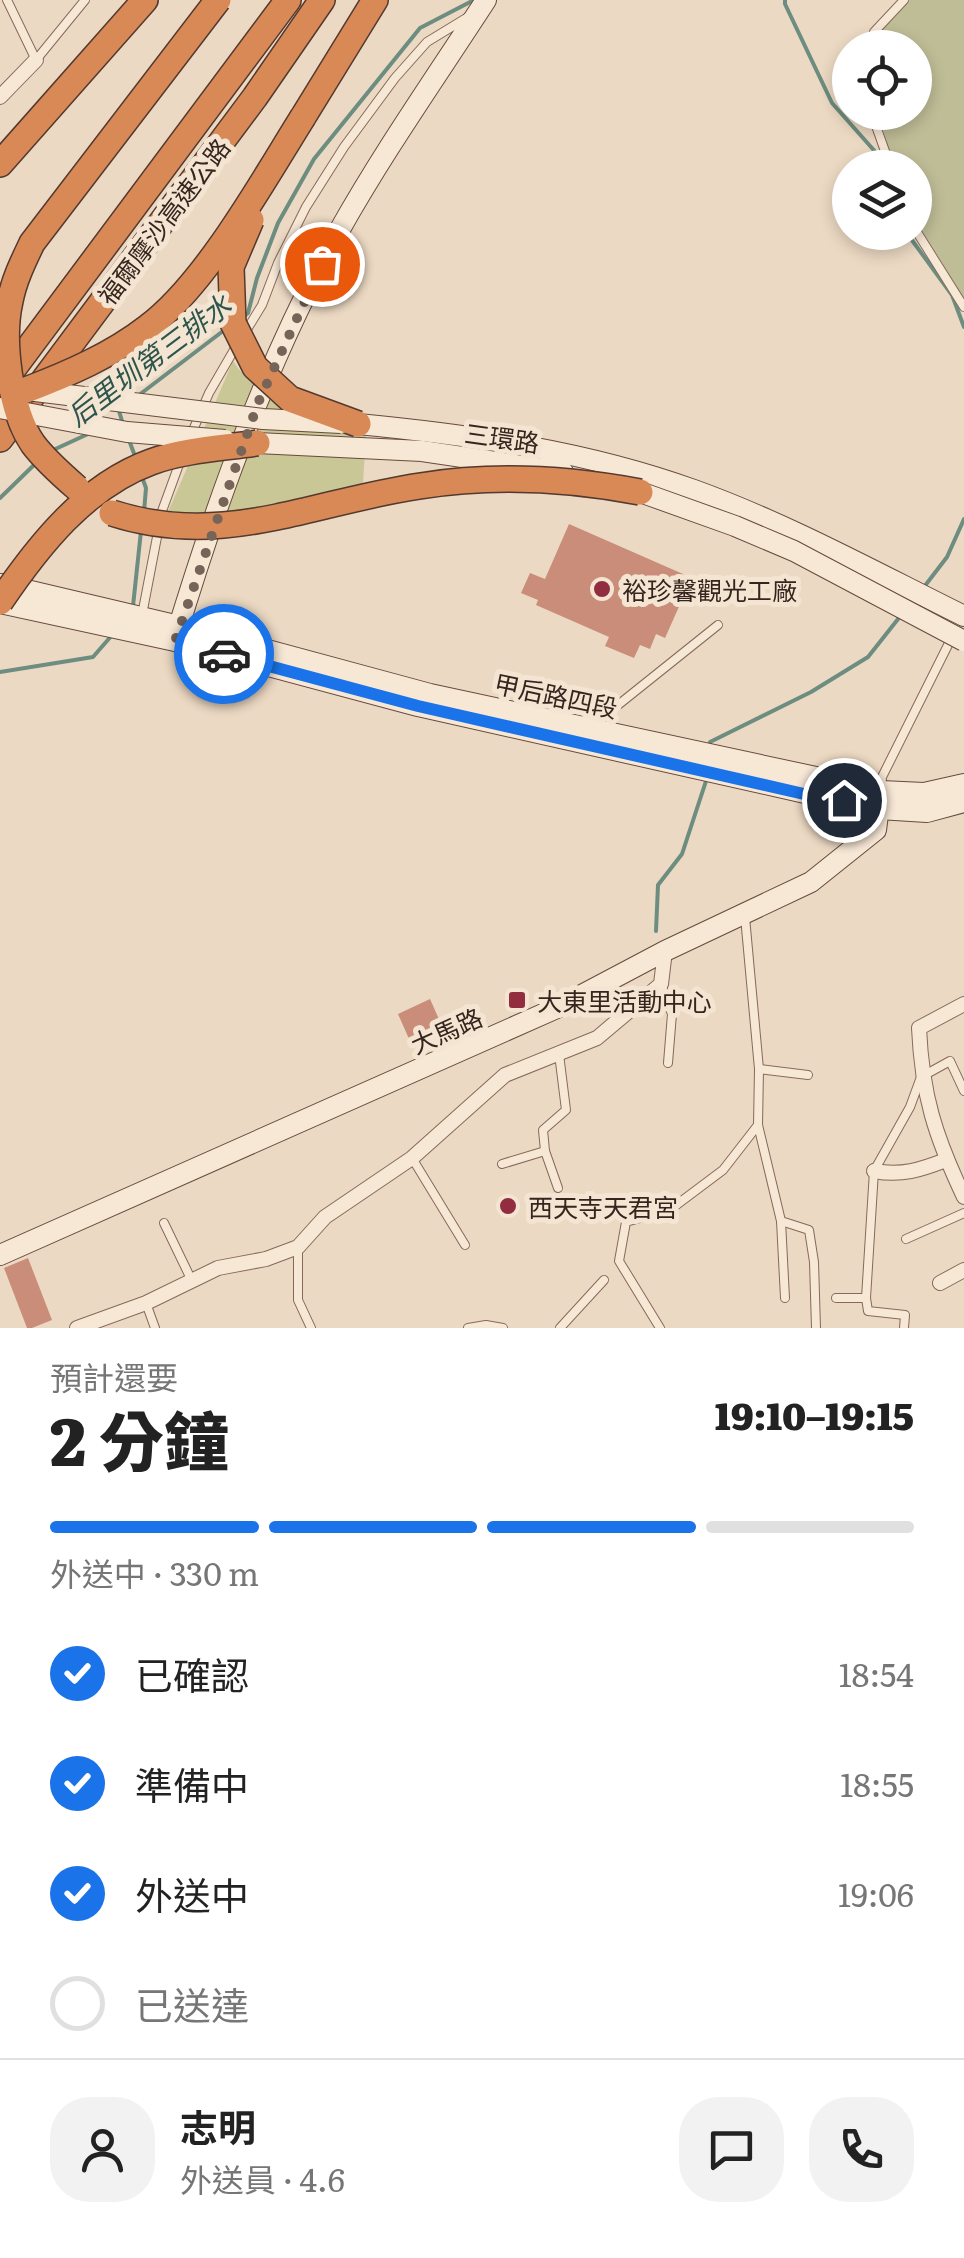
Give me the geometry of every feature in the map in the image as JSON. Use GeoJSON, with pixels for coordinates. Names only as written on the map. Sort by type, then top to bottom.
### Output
{"type":"FeatureCollection","features":[{"type":"Feature","properties":{"kind":"highway"},"geometry":{"type":"LineString","coordinates":[[0,164],[144,0]]}},
{"type":"Feature","properties":{"kind":"highway"},"geometry":{"type":"LineString","coordinates":[[218,0],[32,243],[15,279],[8,306],[11,384],[21,422],[34,444],[77,488],[112,512],[178,528],[214,528],[260,521],[368,495],[478,479],[537,478],[640,492]]}},
{"type":"Feature","properties":{"kind":"highway","name":"福爾摩沙高速公路"},"geometry":{"type":"LineString","coordinates":[[9,386],[288,0]]}},
{"type":"Feature","properties":{"kind":"highway","name":"福爾摩沙高速公路"},"geometry":{"type":"LineString","coordinates":[[0,439],[255,98],[322,0]]}},
{"type":"Feature","properties":{"kind":"highway"},"geometry":{"type":"LineString","coordinates":[[9,386],[69,374],[150,326],[183,294],[265,178],[375,0]]}},
{"type":"Feature","properties":{"kind":"highway"},"geometry":{"type":"LineString","coordinates":[[303,118],[230,267],[233,323],[255,367],[290,400],[358,424]]}},
{"type":"Feature","properties":{"kind":"highway"},"geometry":{"type":"LineString","coordinates":[[0,602],[67,519],[118,478],[152,462],[257,443]]}},
{"type":"Feature","properties":{"kind":"street"},"geometry":{"type":"LineString","coordinates":[[177,633],[258,403],[307,294],[367,183],[483,4]]}},
{"type":"Feature","properties":{"kind":"street"},"geometry":{"type":"LineString","coordinates":[[0,97],[36,60]]}},
{"type":"Feature","properties":{"kind":"street"},"geometry":{"type":"LineString","coordinates":[[0,398],[9,386]]}},
{"type":"Feature","properties":{"kind":"street","name":"三環路"},"geometry":{"type":"LineString","coordinates":[[9,386],[263,420],[436,432],[592,459],[692,489],[806,536],[964,618]]}},
{"type":"Feature","properties":{"kind":"street","name":"三環路"},"geometry":{"type":"LineString","coordinates":[[0,408],[127,432],[422,451],[570,473],[640,492],[794,551],[964,641]]}},
{"type":"Feature","properties":{"kind":"street"},"geometry":{"type":"LineString","coordinates":[[0,584],[112,619]]}},
{"type":"Feature","properties":{"kind":"street"},"geometry":{"type":"LineString","coordinates":[[0,602],[112,619]]}},
{"type":"Feature","properties":{"kind":"street","name":"甲后路四段"},"geometry":{"type":"LineString","coordinates":[[112,619],[589,728],[927,812],[964,802]]}},
{"type":"Feature","properties":{"kind":"street","name":"甲后路四段"},"geometry":{"type":"LineString","coordinates":[[177,633],[418,706],[880,800],[964,784]]}},
{"type":"Feature","properties":{"kind":"street","name":"大馬路"},"geometry":{"type":"LineString","coordinates":[[0,1255],[559,1007],[811,882],[876,830],[880,800]]}},
{"type":"Feature","properties":{"kind":"street"},"geometry":{"type":"LineString","coordinates":[[77,1328],[146,1303],[218,1268],[266,1259],[298,1247],[341,1204],[412,1158],[506,1075],[597,1038],[661,984],[665,952]]}},
{"type":"Feature","properties":{"kind":"street"},"geometry":{"type":"LineString","coordinates":[[964,1004],[919,1028],[922,1077],[946,1160],[964,1197]]}},
{"type":"Feature","properties":{"kind":"street"},"geometry":{"type":"LineString","coordinates":[[874,1171],[914,1172],[946,1160]]}},
{"type":"Feature","properties":{"kind":"street"},"geometry":{"type":"LineString","coordinates":[[940,1283],[964,1270]]}},
{"type":"Feature","properties":{"kind":"lane"},"geometry":{"type":"LineString","coordinates":[[6,0],[36,60],[85,0]]}},
{"type":"Feature","properties":{"kind":"lane"},"geometry":{"type":"LineString","coordinates":[[139,625],[162,511],[178,466],[209,393],[262,305],[278,262],[306,207],[344,147],[427,42],[483,4],[498,0]]}},
{"type":"Feature","properties":{"kind":"lane"},"geometry":{"type":"LineString","coordinates":[[876,30],[904,0]]}},
{"type":"Feature","properties":{"kind":"lane"},"geometry":{"type":"LineString","coordinates":[[928,250],[964,308]]}},
{"type":"Feature","properties":{"kind":"lane"},"geometry":{"type":"LineString","coordinates":[[880,800],[882,778],[929,678],[964,618]]}},
{"type":"Feature","properties":{"kind":"lane"},"geometry":{"type":"LineString","coordinates":[[589,728],[718,624]]}},
{"type":"Feature","properties":{"kind":"lane"},"geometry":{"type":"LineString","coordinates":[[745,913],[759,1070],[758,1125],[780,1222],[785,1298]]}},
{"type":"Feature","properties":{"kind":"lane"},"geometry":{"type":"LineString","coordinates":[[661,984],[672,1014],[668,1063]]}},
{"type":"Feature","properties":{"kind":"lane"},"geometry":{"type":"LineString","coordinates":[[558,1188],[545,1151],[543,1130],[566,1110],[559,1054]]}},
{"type":"Feature","properties":{"kind":"lane"},"geometry":{"type":"LineString","coordinates":[[904,1328],[904,1316],[868,1311],[874,1171],[922,1077],[950,1061],[964,1091]]}},
{"type":"Feature","properties":{"kind":"lane"},"geometry":{"type":"LineString","coordinates":[[759,1070],[808,1075]]}},
{"type":"Feature","properties":{"kind":"lane"},"geometry":{"type":"LineString","coordinates":[[660,1328],[619,1261],[626,1222],[671,1209],[723,1170],[758,1125]]}},
{"type":"Feature","properties":{"kind":"lane"},"geometry":{"type":"LineString","coordinates":[[502,1164],[545,1151]]}},
{"type":"Feature","properties":{"kind":"lane"},"geometry":{"type":"LineString","coordinates":[[412,1158],[464,1245]]}},
{"type":"Feature","properties":{"kind":"lane"},"geometry":{"type":"LineString","coordinates":[[906,1239],[964,1213]]}},
{"type":"Feature","properties":{"kind":"lane"},"geometry":{"type":"LineString","coordinates":[[780,1222],[809,1230],[816,1328]]}},
{"type":"Feature","properties":{"kind":"lane"},"geometry":{"type":"LineString","coordinates":[[164,1223],[192,1280]]}},
{"type":"Feature","properties":{"kind":"lane"},"geometry":{"type":"LineString","coordinates":[[298,1247],[298,1300],[311,1328]]}},
{"type":"Feature","properties":{"kind":"lane"},"geometry":{"type":"LineString","coordinates":[[560,1328],[604,1280]]}},
{"type":"Feature","properties":{"kind":"lane"},"geometry":{"type":"LineString","coordinates":[[836,1298],[866,1298]]}},
{"type":"Feature","properties":{"kind":"lane"},"geometry":{"type":"LineString","coordinates":[[146,1303],[155,1328]]}},
{"type":"Feature","properties":{"kind":"lane"},"geometry":{"type":"LineString","coordinates":[[468,1328],[503,1328]]}},
{"type":"Feature","properties":{"kind":"shaded area"},"geometry":{"type":"Polygon","coordinates":[[[900,0],[964,0],[964,298],[932,247],[932,150],[889,150],[883,130],[932,130],[932,30],[880,30],[884,18],[900,0]]]}},
{"type":"Feature","properties":{"kind":"shaded area"},"geometry":{"type":"Polygon","coordinates":[[[233,361],[275,400],[366,436],[363,483],[255,514],[165,519],[233,361]]]}},
{"type":"Feature","properties":{"kind":"building","name":"裕珍馨觀光工廠"},"geometry":{"type":"Polygon","coordinates":[[[569,524],[683,574],[677,587],[686,591],[665,638],[656,634],[650,649],[640,645],[634,658],[605,646],[609,637],[536,605],[538,600],[521,593],[530,573],[545,579],[569,524]]]}},
{"type":"Feature","properties":{"kind":"building"},"geometry":{"type":"Polygon","coordinates":[[[430,999],[442,1026],[410,1041],[398,1014],[430,999]]]}},
{"type":"Feature","properties":{"kind":"building"},"geometry":{"type":"Polygon","coordinates":[[[28,1258],[52,1320],[32,1328],[27,1328],[4,1268],[28,1258]]]}},
{"type":"Feature","properties":{"kind":"waterway","name":"后里圳第三排水"},"geometry":{"type":"LineString","coordinates":[[243,317],[248,313],[278,223],[314,159],[420,28],[474,0]]}},
{"type":"Feature","properties":{"kind":"waterway"},"geometry":{"type":"LineString","coordinates":[[785,0],[832,103],[874,150]]}},
{"type":"Feature","properties":{"kind":"waterway"},"geometry":{"type":"LineString","coordinates":[[919,250],[952,295],[964,327]]}},
{"type":"Feature","properties":{"kind":"waterway","name":"后里圳第三排水"},"geometry":{"type":"LineString","coordinates":[[139,395],[227,328]]}},
{"type":"Feature","properties":{"kind":"waterway"},"geometry":{"type":"LineString","coordinates":[[119,411],[122,421]]}},
{"type":"Feature","properties":{"kind":"waterway","name":"后里圳第三排水"},"geometry":{"type":"LineString","coordinates":[[51,451],[88,434]]}},
{"type":"Feature","properties":{"kind":"waterway"},"geometry":{"type":"LineString","coordinates":[[129,440],[136,459]]}},
{"type":"Feature","properties":{"kind":"waterway","name":"后里圳第三排水"},"geometry":{"type":"LineString","coordinates":[[0,498],[36,463]]}},
{"type":"Feature","properties":{"kind":"waterway"},"geometry":{"type":"LineString","coordinates":[[142,477],[146,488],[144,512]]}},
{"type":"Feature","properties":{"kind":"waterway"},"geometry":{"type":"LineString","coordinates":[[924,587],[947,557],[964,519]]}},
{"type":"Feature","properties":{"kind":"waterway"},"geometry":{"type":"LineString","coordinates":[[133,606],[141,531]]}},
{"type":"Feature","properties":{"kind":"waterway"},"geometry":{"type":"LineString","coordinates":[[710,748],[710,742],[811,692],[868,657],[902,614]]}},
{"type":"Feature","properties":{"kind":"waterway"},"geometry":{"type":"LineString","coordinates":[[0,672],[93,657],[113,634]]}},
{"type":"Feature","properties":{"kind":"waterway"},"geometry":{"type":"LineString","coordinates":[[656,931],[658,885],[682,854],[707,778]]}},
{"type":"Feature","properties":{"kind":"way so far"},"geometry":{"type":"LineString","coordinates":[[224,654],[175,641],[258,403],[322,264]]}},
{"type":"Feature","properties":{"kind":"place","name":"裕珍馨觀光工廠"},"geometry":{"type":"Point","coordinates":[602,589]}},
{"type":"Feature","properties":{"kind":"place","name":"大東里活動中心"},"geometry":{"type":"Point","coordinates":[517,1000]}},
{"type":"Feature","properties":{"kind":"place","name":"西天寺天君宮"},"geometry":{"type":"Point","coordinates":[508,1206]}},
{"type":"Feature","properties":{"kind":"route"},"geometry":{"type":"LineString","coordinates":[[224,654],[418,706],[844,800]]}}]}
